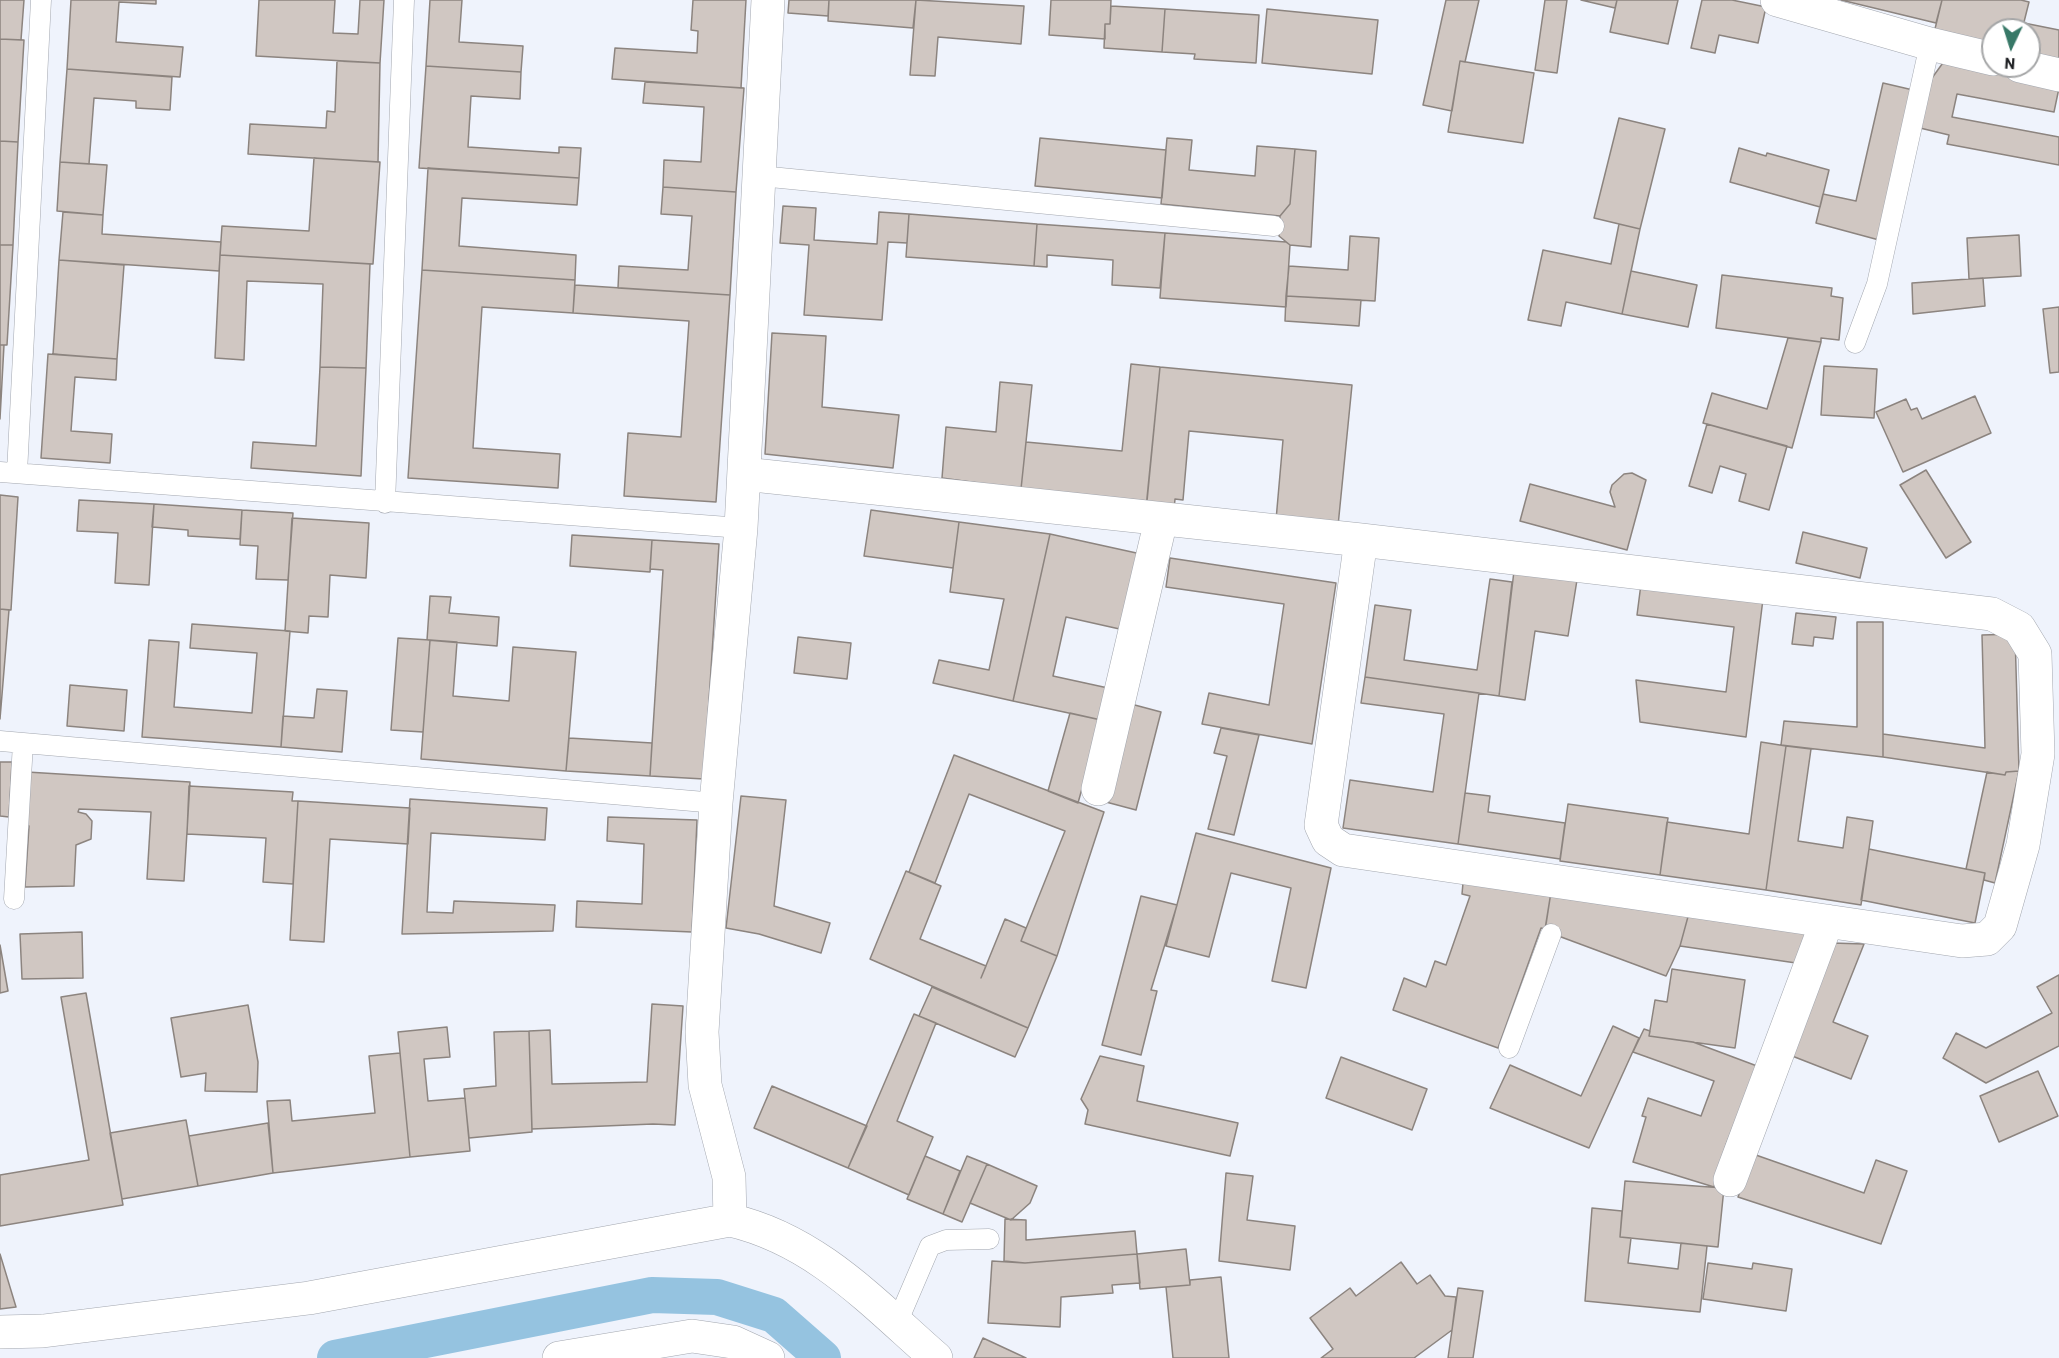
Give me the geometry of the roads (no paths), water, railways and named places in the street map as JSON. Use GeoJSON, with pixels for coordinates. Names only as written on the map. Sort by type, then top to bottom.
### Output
{"type":"FeatureCollection","features":[{"type":"Feature","properties":{"kind":"street"},"geometry":{"type":"LineString","coordinates":[[730,1221],[729,1177],[705,1085],[702,1032],[716,803],[741,528],[768,0]]}},
{"type":"Feature","properties":{"kind":"street"},"geometry":{"type":"LineString","coordinates":[[1777,0],[1930,44],[1981,56]]}},
{"type":"Feature","properties":{"kind":"street"},"geometry":{"type":"LineString","coordinates":[[2041,71],[2059,75]]}},
{"type":"Feature","properties":{"kind":"street"},"geometry":{"type":"LineString","coordinates":[[744,474],[1361,540],[1992,614],[2019,628],[2035,654],[2038,754],[2023,845],[2001,926],[1987,939],[1962,941],[1827,921],[1568,889],[1343,850],[1328,840],[1321,825],[1361,540]]}},
{"type":"Feature","properties":{"kind":"street"},"geometry":{"type":"LineString","coordinates":[[1098,789],[1161,520]]}},
{"type":"Feature","properties":{"kind":"street"},"geometry":{"type":"LineString","coordinates":[[1730,1180],[1827,921]]}},
{"type":"Feature","properties":{"kind":"street"},"geometry":{"type":"LineString","coordinates":[[0,1332],[43,1332],[309,1298],[730,1221],[756,1226],[791,1241],[841,1274],[936,1358]]}},
{"type":"Feature","properties":{"kind":"street"},"geometry":{"type":"LineString","coordinates":[[559,1358],[692,1336],[733,1342],[768,1358]]}},
{"type":"Feature","properties":{"kind":"lane"},"geometry":{"type":"LineString","coordinates":[[41,0],[8,472],[385,503],[741,528]]}},
{"type":"Feature","properties":{"kind":"lane"},"geometry":{"type":"LineString","coordinates":[[385,503],[404,0]]}},
{"type":"Feature","properties":{"kind":"lane"},"geometry":{"type":"LineString","coordinates":[[1855,343],[1877,284],[1930,44]]}},
{"type":"Feature","properties":{"kind":"lane"},"geometry":{"type":"LineString","coordinates":[[760,176],[1274,226]]}},
{"type":"Feature","properties":{"kind":"lane"},"geometry":{"type":"LineString","coordinates":[[0,741],[716,803]]}},
{"type":"Feature","properties":{"kind":"lane"},"geometry":{"type":"LineString","coordinates":[[14,899],[23,742]]}},
{"type":"Feature","properties":{"kind":"lane"},"geometry":{"type":"LineString","coordinates":[[1509,1048],[1551,934]]}},
{"type":"Feature","properties":{"kind":"lane"},"geometry":{"type":"LineString","coordinates":[[897,1323],[930,1246],[946,1240],[989,1239]]}},
{"type":"Feature","properties":{"kind":"waterway"},"geometry":{"type":"LineString","coordinates":[[335,1358],[652,1295],[717,1297],[774,1315],[823,1358]]}}]}
